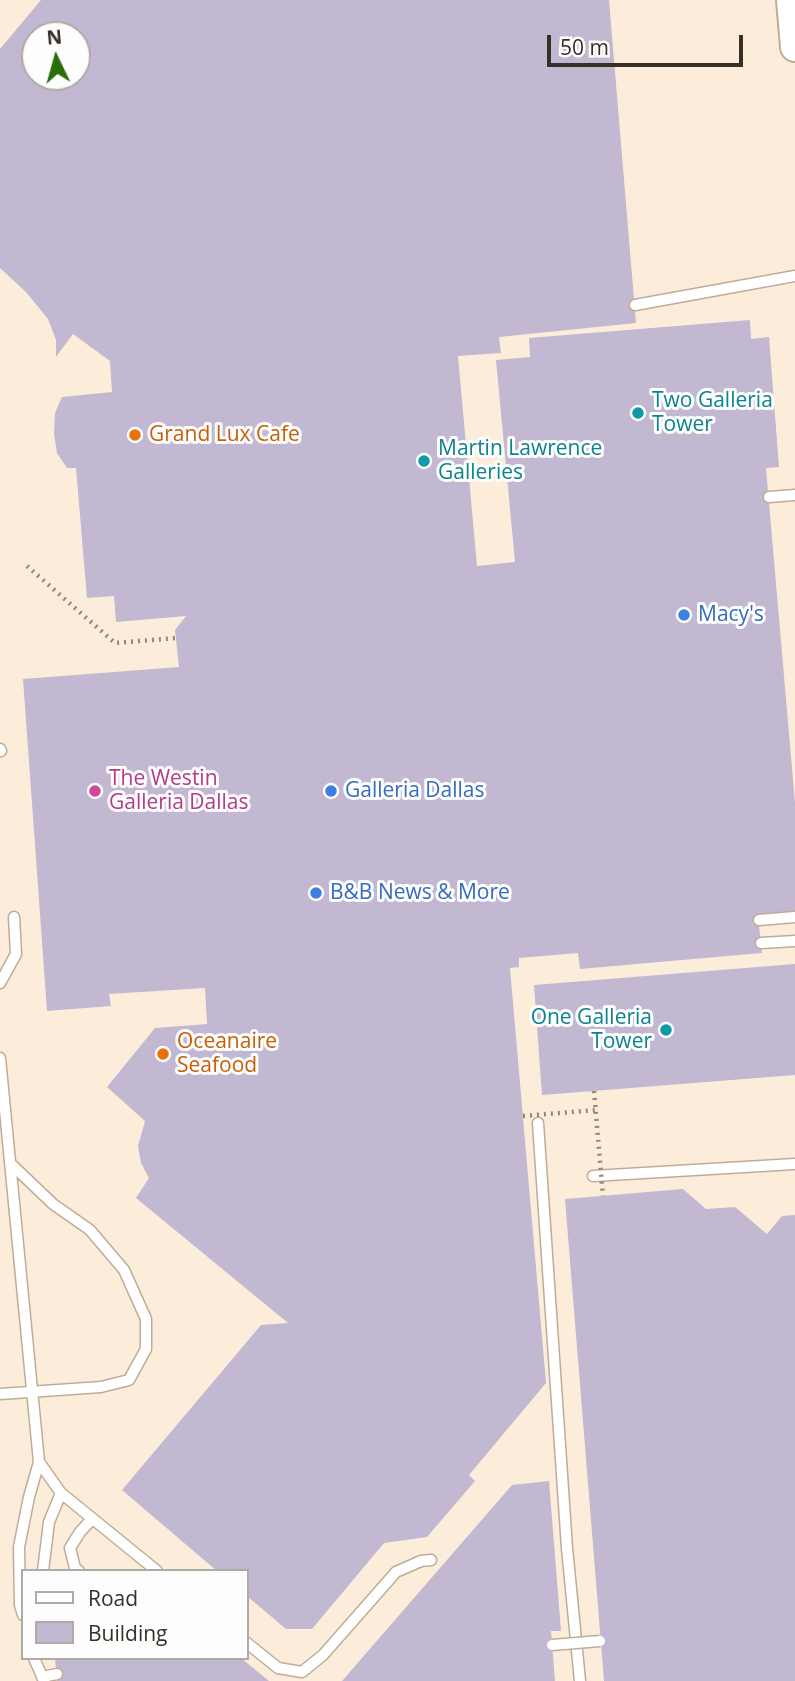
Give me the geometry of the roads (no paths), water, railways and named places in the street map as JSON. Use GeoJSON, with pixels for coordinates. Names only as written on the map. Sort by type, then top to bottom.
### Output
{"type":"FeatureCollection","features":[{"type":"Feature","properties":{"kind":"street"},"geometry":{"type":"LineString","coordinates":[[792,0],[795,47]]}},
{"type":"Feature","properties":{"kind":"lane"},"geometry":{"type":"LineString","coordinates":[[635,306],[795,276]]}},
{"type":"Feature","properties":{"kind":"lane"},"geometry":{"type":"LineString","coordinates":[[769,497],[795,495]]}},
{"type":"Feature","properties":{"kind":"lane"},"geometry":{"type":"LineString","coordinates":[[759,920],[795,916]]}},
{"type":"Feature","properties":{"kind":"lane"},"geometry":{"type":"LineString","coordinates":[[0,983],[16,954],[14,917]]}},
{"type":"Feature","properties":{"kind":"lane"},"geometry":{"type":"LineString","coordinates":[[761,943],[795,941]]}},
{"type":"Feature","properties":{"kind":"lane"},"geometry":{"type":"LineString","coordinates":[[0,1058],[3,1127],[10,1163],[39,1462],[19,1547],[21,1608]]}},
{"type":"Feature","properties":{"kind":"lane"},"geometry":{"type":"LineString","coordinates":[[538,1123],[564,1548],[580,1681]]}},
{"type":"Feature","properties":{"kind":"lane"},"geometry":{"type":"LineString","coordinates":[[0,1394],[101,1387],[128,1380],[146,1349],[146,1319],[124,1270],[90,1230],[53,1204],[10,1163]]}},
{"type":"Feature","properties":{"kind":"lane"},"geometry":{"type":"LineString","coordinates":[[593,1176],[795,1164]]}},
{"type":"Feature","properties":{"kind":"lane"},"geometry":{"type":"LineString","coordinates":[[39,1462],[61,1493],[155,1569]]}},
{"type":"Feature","properties":{"kind":"lane"},"geometry":{"type":"LineString","coordinates":[[43,1569],[49,1522],[61,1493]]}},
{"type":"Feature","properties":{"kind":"lane"},"geometry":{"type":"LineString","coordinates":[[76,1569],[71,1548],[80,1532],[93,1519]]}},
{"type":"Feature","properties":{"kind":"lane"},"geometry":{"type":"LineString","coordinates":[[248,1644],[278,1668],[302,1672],[324,1655],[396,1572],[421,1560],[431,1560]]}},
{"type":"Feature","properties":{"kind":"lane"},"geometry":{"type":"LineString","coordinates":[[552,1645],[600,1641]]}},
{"type":"Feature","properties":{"kind":"lane"},"geometry":{"type":"LineString","coordinates":[[35,1660],[43,1679],[57,1674]]}},
{"type":"Feature","properties":{"kind":"place","name":"Two Galleria Tower"},"geometry":{"type":"Point","coordinates":[638,413]}},
{"type":"Feature","properties":{"kind":"place","name":"Grand Lux Cafe"},"geometry":{"type":"Point","coordinates":[135,435]}},
{"type":"Feature","properties":{"kind":"place","name":"Martin Lawrence Galleries"},"geometry":{"type":"Point","coordinates":[424,461]}},
{"type":"Feature","properties":{"kind":"place","name":"Macy's"},"geometry":{"type":"Point","coordinates":[684,615]}},
{"type":"Feature","properties":{"kind":"place","name":"The Westin Galleria Dallas"},"geometry":{"type":"Point","coordinates":[95,791]}},
{"type":"Feature","properties":{"kind":"place","name":"Galleria Dallas"},"geometry":{"type":"Point","coordinates":[331,791]}},
{"type":"Feature","properties":{"kind":"place","name":"B&B News & More"},"geometry":{"type":"Point","coordinates":[316,893]}},
{"type":"Feature","properties":{"kind":"place","name":"One Galleria Tower"},"geometry":{"type":"Point","coordinates":[666,1030]}},
{"type":"Feature","properties":{"kind":"place","name":"Oceanaire Seafood"},"geometry":{"type":"Point","coordinates":[163,1054]}}]}
